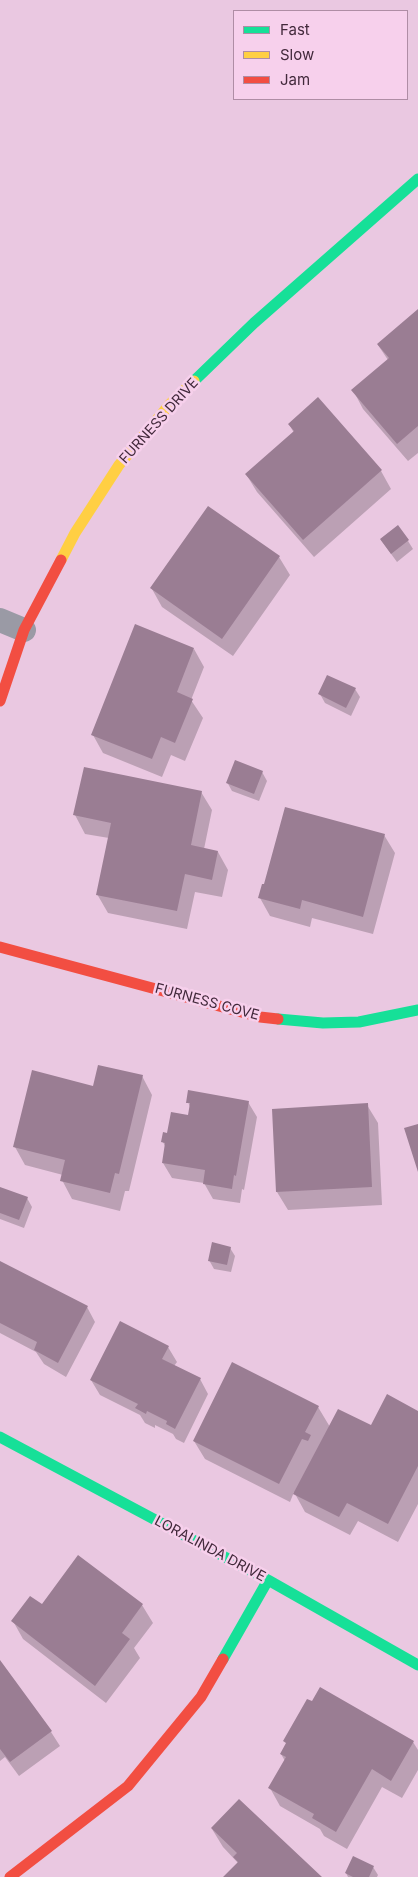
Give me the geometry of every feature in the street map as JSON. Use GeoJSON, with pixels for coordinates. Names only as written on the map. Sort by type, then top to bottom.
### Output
{"type":"FeatureCollection","features":[{"type":"Feature","properties":{"kind":"street","name":"FURNESS DRIVE"},"geometry":{"type":"LineString","coordinates":[[0,701],[24,630],[75,533],[119,465],[170,404],[254,323],[418,178]]}},
{"type":"Feature","properties":{"kind":"street","name":"FURNESS COVE"},"geometry":{"type":"LineString","coordinates":[[0,947],[260,1017],[323,1023],[359,1022],[418,1010]]}},
{"type":"Feature","properties":{"kind":"street","name":"LORALINDA DRIVE"},"geometry":{"type":"LineString","coordinates":[[0,1437],[268,1580],[418,1665]]}},
{"type":"Feature","properties":{"kind":"street"},"geometry":{"type":"LineString","coordinates":[[10,1877],[128,1786],[201,1697],[268,1580]]}},
{"type":"Feature","properties":{"kind":"lane"},"geometry":{"type":"LineString","coordinates":[[0,620],[24,630]]}},
{"type":"Feature","properties":{"kind":"building"},"geometry":{"type":"Polygon","coordinates":[[[418,309],[418,426],[397,444],[351,390],[389,358],[377,344],[418,309]]]}},
{"type":"Feature","properties":{"kind":"building"},"geometry":{"type":"Polygon","coordinates":[[[318,397],[382,470],[303,540],[245,474],[294,431],[288,424],[318,397]]]}},
{"type":"Feature","properties":{"kind":"building"},"geometry":{"type":"Polygon","coordinates":[[[208,506],[280,556],[222,639],[150,588],[208,506]]]}},
{"type":"Feature","properties":{"kind":"building"},"geometry":{"type":"Polygon","coordinates":[[[398,525],[409,540],[391,554],[380,539],[398,525]]]}},
{"type":"Feature","properties":{"kind":"building"},"geometry":{"type":"Polygon","coordinates":[[[135,624],[194,648],[177,692],[193,699],[175,743],[161,737],[152,759],[91,735],[135,624]]]}},
{"type":"Feature","properties":{"kind":"building"},"geometry":{"type":"Polygon","coordinates":[[[327,675],[356,688],[346,708],[318,694],[327,675]]]}},
{"type":"Feature","properties":{"kind":"building"},"geometry":{"type":"Polygon","coordinates":[[[235,760],[263,771],[254,794],[226,783],[235,760]]]}},
{"type":"Feature","properties":{"kind":"building"},"geometry":{"type":"Polygon","coordinates":[[[84,767],[202,791],[191,845],[218,851],[212,880],[185,874],[177,911],[96,895],[111,823],[73,815],[84,767]]]}},
{"type":"Feature","properties":{"kind":"building"},"geometry":{"type":"Polygon","coordinates":[[[285,807],[385,834],[363,917],[302,900],[300,909],[258,898],[262,884],[264,884],[285,807]]]}},
{"type":"Feature","properties":{"kind":"building"},"geometry":{"type":"Polygon","coordinates":[[[98,1065],[143,1075],[119,1174],[115,1173],[110,1193],[60,1181],[65,1160],[13,1147],[32,1070],[93,1086],[98,1065]]]}},
{"type":"Feature","properties":{"kind":"building"},"geometry":{"type":"Polygon","coordinates":[[[188,1090],[249,1101],[232,1189],[203,1184],[205,1170],[162,1163],[165,1143],[161,1142],[163,1132],[167,1133],[171,1112],[188,1115],[190,1103],[186,1103],[188,1090]]]}},
{"type":"Feature","properties":{"kind":"building"},"geometry":{"type":"Polygon","coordinates":[[[368,1103],[372,1187],[276,1192],[272,1109],[368,1103]]]}},
{"type":"Feature","properties":{"kind":"building"},"geometry":{"type":"Polygon","coordinates":[[[418,1124],[418,1172],[404,1128],[418,1124]]]}},
{"type":"Feature","properties":{"kind":"building"},"geometry":{"type":"Polygon","coordinates":[[[0,1187],[28,1197],[19,1220],[0,1213],[0,1187]]]}},
{"type":"Feature","properties":{"kind":"building"},"geometry":{"type":"Polygon","coordinates":[[[212,1242],[231,1247],[227,1265],[208,1261],[212,1242]]]}},
{"type":"Feature","properties":{"kind":"building"},"geometry":{"type":"Polygon","coordinates":[[[0,1261],[88,1306],[58,1363],[34,1350],[37,1342],[0,1323],[0,1261]]]}},
{"type":"Feature","properties":{"kind":"building"},"geometry":{"type":"Polygon","coordinates":[[[120,1321],[169,1346],[162,1359],[201,1378],[175,1429],[166,1424],[167,1421],[147,1411],[146,1414],[135,1408],[138,1404],[90,1380],[120,1321]]]}},
{"type":"Feature","properties":{"kind":"building"},"geometry":{"type":"Polygon","coordinates":[[[232,1362],[319,1406],[305,1432],[311,1435],[308,1441],[302,1439],[279,1484],[193,1441],[232,1362]]]}},
{"type":"Feature","properties":{"kind":"building"},"geometry":{"type":"Polygon","coordinates":[[[387,1394],[418,1411],[418,1466],[388,1524],[347,1503],[339,1517],[293,1494],[338,1409],[371,1425],[387,1394]]]}},
{"type":"Feature","properties":{"kind":"building"},"geometry":{"type":"Polygon","coordinates":[[[78,1555],[143,1604],[122,1633],[130,1639],[95,1686],[11,1621],[30,1596],[42,1604],[78,1555]]]}},
{"type":"Feature","properties":{"kind":"building"},"geometry":{"type":"Polygon","coordinates":[[[0,1660],[52,1731],[10,1762],[0,1749],[0,1660]]]}},
{"type":"Feature","properties":{"kind":"building"},"geometry":{"type":"Polygon","coordinates":[[[320,1687],[414,1741],[391,1781],[372,1769],[336,1832],[312,1818],[314,1814],[268,1788],[286,1757],[280,1754],[286,1743],[283,1741],[307,1699],[312,1701],[320,1687]]]}},
{"type":"Feature","properties":{"kind":"building"},"geometry":{"type":"Polygon","coordinates":[[[239,1799],[322,1877],[223,1877],[238,1862],[233,1857],[237,1853],[211,1828],[239,1799]]]}},
{"type":"Feature","properties":{"kind":"building"},"geometry":{"type":"Polygon","coordinates":[[[353,1856],[374,1866],[369,1877],[353,1877],[345,1873],[353,1856]]]}},
{"type":"Feature","properties":{"kind":"traffic: fast"},"geometry":{"type":"LineString","coordinates":[[194,381],[254,323],[418,179]]}},
{"type":"Feature","properties":{"kind":"traffic: fast"},"geometry":{"type":"LineString","coordinates":[[278,1019],[323,1023],[359,1022],[418,1010]]}},
{"type":"Feature","properties":{"kind":"traffic: fast"},"geometry":{"type":"LineString","coordinates":[[0,1437],[268,1580],[418,1665]]}},
{"type":"Feature","properties":{"kind":"traffic: fast"},"geometry":{"type":"LineString","coordinates":[[223,1659],[268,1580]]}},
{"type":"Feature","properties":{"kind":"traffic: slow"},"geometry":{"type":"LineString","coordinates":[[61,560],[75,533],[119,465],[170,404],[194,381]]}},
{"type":"Feature","properties":{"kind":"traffic: jam"},"geometry":{"type":"LineString","coordinates":[[0,701],[24,630],[61,560]]}},
{"type":"Feature","properties":{"kind":"traffic: jam"},"geometry":{"type":"LineString","coordinates":[[0,947],[260,1017],[278,1019]]}},
{"type":"Feature","properties":{"kind":"traffic: jam"},"geometry":{"type":"LineString","coordinates":[[10,1877],[128,1786],[201,1697],[223,1659]]}}]}
